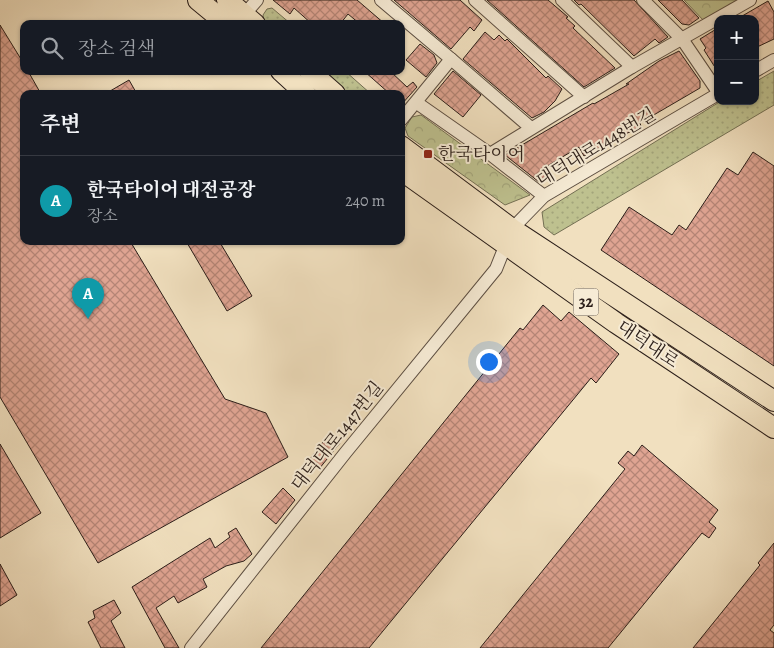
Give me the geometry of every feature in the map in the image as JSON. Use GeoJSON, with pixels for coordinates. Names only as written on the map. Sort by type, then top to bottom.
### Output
{"type":"FeatureCollection","features":[{"type":"Feature","properties":{"kind":"main road"},"geometry":{"type":"LineString","coordinates":[[198,0],[244,17]]}},
{"type":"Feature","properties":{"kind":"main road"},"geometry":{"type":"LineString","coordinates":[[227,0],[244,17]]}},
{"type":"Feature","properties":{"kind":"main road"},"geometry":{"type":"LineString","coordinates":[[285,75],[302,90]]}},
{"type":"Feature","properties":{"kind":"main road"},"geometry":{"type":"LineString","coordinates":[[314,75],[330,90]]}},
{"type":"Feature","properties":{"kind":"main road","name":"대덕대로"},"geometry":{"type":"LineString","coordinates":[[405,149],[509,237],[616,323],[774,428]]}},
{"type":"Feature","properties":{"kind":"main road","name":"대덕대로"},"geometry":{"type":"LineString","coordinates":[[405,172],[509,237],[619,301],[774,401]]}},
{"type":"Feature","properties":{"kind":"street"},"geometry":{"type":"LineString","coordinates":[[381,0],[405,20]]}},
{"type":"Feature","properties":{"kind":"street"},"geometry":{"type":"LineString","coordinates":[[475,0],[584,97]]}},
{"type":"Feature","properties":{"kind":"street"},"geometry":{"type":"LineString","coordinates":[[562,0],[632,67]]}},
{"type":"Feature","properties":{"kind":"street"},"geometry":{"type":"LineString","coordinates":[[643,0],[682,39],[714,87]]}},
{"type":"Feature","properties":{"kind":"street"},"geometry":{"type":"LineString","coordinates":[[490,154],[632,67],[750,0]]}},
{"type":"Feature","properties":{"kind":"street"},"geometry":{"type":"LineString","coordinates":[[405,20],[531,128]]}},
{"type":"Feature","properties":{"kind":"street"},"geometry":{"type":"LineString","coordinates":[[405,116],[451,59]]}},
{"type":"Feature","properties":{"kind":"street"},"geometry":{"type":"LineString","coordinates":[[759,69],[774,60]]}},
{"type":"Feature","properties":{"kind":"street","name":"대덕대로1448번길"},"geometry":{"type":"LineString","coordinates":[[509,237],[544,196],[714,95]]}},
{"type":"Feature","properties":{"kind":"street"},"geometry":{"type":"LineString","coordinates":[[417,103],[490,154],[544,196]]}},
{"type":"Feature","properties":{"kind":"street","name":"대덕대로1447번길"},"geometry":{"type":"LineString","coordinates":[[191,648],[346,452],[496,269],[509,237]]}},
{"type":"Feature","properties":{"kind":"green space"},"geometry":{"type":"Polygon","coordinates":[[[684,0],[741,0],[714,15],[705,22],[684,0]]]}},
{"type":"Feature","properties":{"kind":"green space"},"geometry":{"type":"Polygon","coordinates":[[[272,8],[286,20],[264,20],[263,15],[267,9],[272,8]]]}},
{"type":"Feature","properties":{"kind":"green space"},"geometry":{"type":"Polygon","coordinates":[[[774,71],[774,105],[554,235],[544,227],[542,212],[715,105],[759,105],[759,80],[774,71]]]}},
{"type":"Feature","properties":{"kind":"green space"},"geometry":{"type":"Polygon","coordinates":[[[326,75],[350,75],[366,90],[342,90],[326,75]]]}},
{"type":"Feature","properties":{"kind":"green space"},"geometry":{"type":"Polygon","coordinates":[[[421,115],[530,195],[505,205],[408,136],[405,128],[412,117],[421,115]]]}},
{"type":"Feature","properties":{"kind":"building"},"geometry":{"type":"Polygon","coordinates":[[[273,0],[357,0],[380,20],[355,20],[348,14],[343,20],[308,20],[294,8],[290,14],[273,0]]]}},
{"type":"Feature","properties":{"kind":"building"},"geometry":{"type":"Polygon","coordinates":[[[394,0],[460,0],[482,20],[474,31],[470,27],[451,49],[394,0]]]}},
{"type":"Feature","properties":{"kind":"building"},"geometry":{"type":"Polygon","coordinates":[[[487,0],[548,0],[568,17],[566,18],[575,26],[573,28],[615,68],[584,87],[487,0]]]}},
{"type":"Feature","properties":{"kind":"building"},"geometry":{"type":"Polygon","coordinates":[[[574,0],[634,0],[668,37],[659,43],[655,39],[634,56],[581,4],[579,5],[574,0]]]}},
{"type":"Feature","properties":{"kind":"building"},"geometry":{"type":"Polygon","coordinates":[[[658,0],[682,0],[699,18],[689,25],[682,24],[658,0]]]}},
{"type":"Feature","properties":{"kind":"building"},"geometry":{"type":"Polygon","coordinates":[[[768,1],[774,12],[774,39],[759,46],[759,15],[744,15],[768,1]]]}},
{"type":"Feature","properties":{"kind":"building"},"geometry":{"type":"Polygon","coordinates":[[[0,25],[20,58],[20,75],[30,75],[39,90],[20,90],[20,245],[132,245],[225,399],[266,413],[288,457],[98,563],[0,397],[0,25]]]}},
{"type":"Feature","properties":{"kind":"building"},"geometry":{"type":"Polygon","coordinates":[[[714,30],[714,66],[704,50],[706,48],[700,39],[714,30]]]}},
{"type":"Feature","properties":{"kind":"building"},"geometry":{"type":"Polygon","coordinates":[[[485,32],[494,40],[499,35],[505,41],[507,39],[546,78],[548,76],[562,89],[555,101],[544,112],[532,118],[463,59],[485,32]]]}},
{"type":"Feature","properties":{"kind":"building"},"geometry":{"type":"Polygon","coordinates":[[[420,44],[434,55],[437,63],[426,77],[406,60],[420,44]]]}},
{"type":"Feature","properties":{"kind":"building"},"geometry":{"type":"Polygon","coordinates":[[[679,51],[700,81],[700,88],[640,123],[641,126],[584,156],[579,147],[544,168],[548,175],[539,182],[505,155],[629,84],[626,84],[659,61],[679,51]]]}},
{"type":"Feature","properties":{"kind":"building"},"geometry":{"type":"Polygon","coordinates":[[[453,71],[481,95],[463,117],[434,94],[453,71]]]}},
{"type":"Feature","properties":{"kind":"building"},"geometry":{"type":"Polygon","coordinates":[[[369,75],[394,75],[407,87],[413,82],[417,87],[405,100],[405,90],[385,90],[369,75]]]}},
{"type":"Feature","properties":{"kind":"building"},"geometry":{"type":"Polygon","coordinates":[[[129,80],[135,90],[112,90],[129,80]]]}},
{"type":"Feature","properties":{"kind":"building"},"geometry":{"type":"Polygon","coordinates":[[[753,152],[774,166],[774,366],[601,250],[629,207],[672,235],[679,225],[686,230],[727,168],[738,175],[753,152]]]}},
{"type":"Feature","properties":{"kind":"building"},"geometry":{"type":"Polygon","coordinates":[[[188,245],[221,245],[252,296],[227,311],[188,245]]]}},
{"type":"Feature","properties":{"kind":"building"},"geometry":{"type":"Polygon","coordinates":[[[543,305],[561,321],[569,312],[619,354],[596,383],[591,378],[369,648],[261,648],[520,328],[523,330],[543,305]]]}},
{"type":"Feature","properties":{"kind":"building"},"geometry":{"type":"Polygon","coordinates":[[[329,434],[340,443],[319,469],[309,460],[329,434]]]}},
{"type":"Feature","properties":{"kind":"building"},"geometry":{"type":"Polygon","coordinates":[[[0,444],[41,513],[0,538],[0,444]]]}},
{"type":"Feature","properties":{"kind":"building"},"geometry":{"type":"Polygon","coordinates":[[[642,445],[718,510],[709,522],[716,528],[709,538],[702,533],[608,648],[480,648],[625,469],[618,463],[628,451],[634,456],[642,445]]]}},
{"type":"Feature","properties":{"kind":"building"},"geometry":{"type":"Polygon","coordinates":[[[283,488],[295,500],[276,524],[262,512],[283,488]]]}},
{"type":"Feature","properties":{"kind":"building"},"geometry":{"type":"Polygon","coordinates":[[[236,528],[252,554],[244,561],[226,566],[203,579],[207,587],[178,603],[174,596],[156,608],[179,648],[165,648],[132,587],[210,538],[215,548],[230,537],[228,533],[236,528]]]}},
{"type":"Feature","properties":{"kind":"building"},"geometry":{"type":"Polygon","coordinates":[[[774,543],[774,625],[770,630],[774,633],[774,648],[693,648],[760,565],[758,563],[774,543]]]}},
{"type":"Feature","properties":{"kind":"building"},"geometry":{"type":"Polygon","coordinates":[[[0,564],[17,595],[0,606],[0,564]]]}},
{"type":"Feature","properties":{"kind":"building"},"geometry":{"type":"Polygon","coordinates":[[[114,600],[121,613],[111,621],[125,648],[101,648],[88,622],[95,618],[93,611],[114,600]]]}},
{"type":"Feature","properties":{"kind":"place","name":"한국타이어"},"geometry":{"type":"Point","coordinates":[428,154]}},
{"type":"Feature","properties":{"kind":"place","name":"한국타이어 대전공장"},"geometry":{"type":"Point","coordinates":[88,319]}}]}
